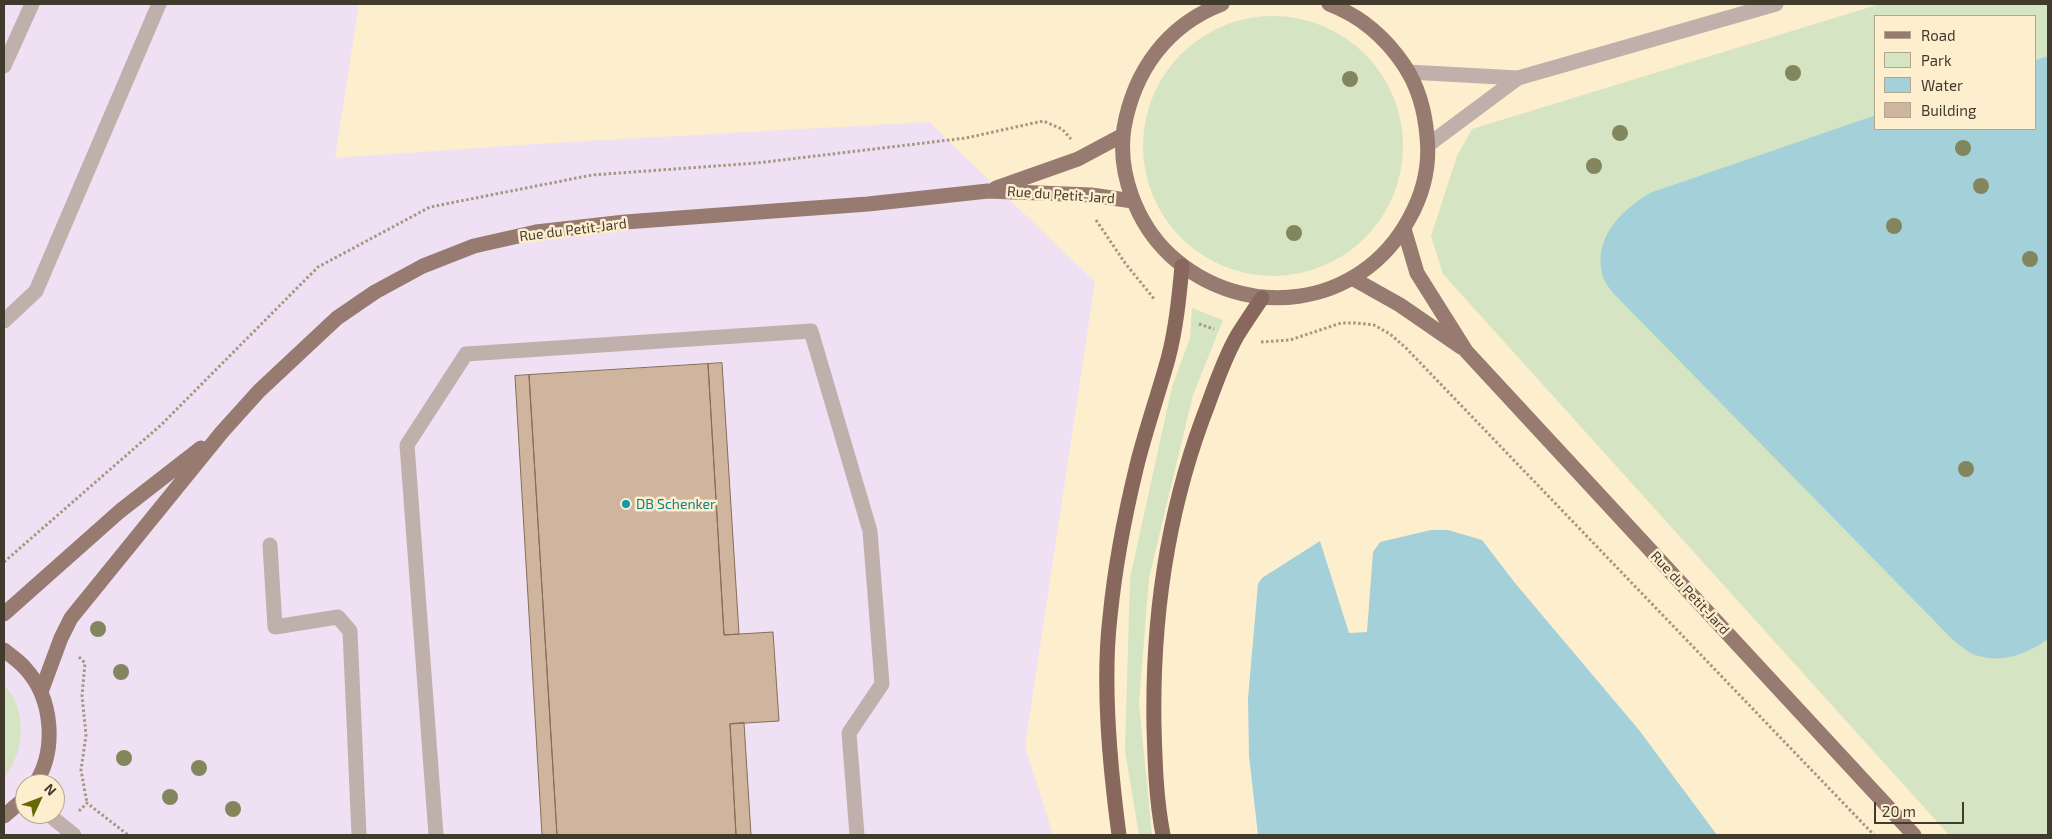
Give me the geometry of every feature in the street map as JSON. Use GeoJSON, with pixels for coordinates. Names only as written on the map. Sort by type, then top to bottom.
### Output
{"type":"FeatureCollection","features":[{"type":"Feature","properties":{"kind":"highway"},"geometry":{"type":"LineString","coordinates":[[1119,835],[1110,745],[1108,677],[1110,618],[1121,545],[1137,464],[1168,358],[1176,316],[1182,266]]}},
{"type":"Feature","properties":{"kind":"highway"},"geometry":{"type":"LineString","coordinates":[[1163,835],[1155,768],[1154,673],[1155,648],[1168,538],[1183,473],[1211,396],[1237,336],[1262,298]]}},
{"type":"Feature","properties":{"kind":"main road"},"geometry":{"type":"LineString","coordinates":[[1222,4],[1206,10],[1183,24],[1164,41],[1148,61],[1136,84],[1130,101],[1123,135],[1123,157],[1133,201],[1146,226],[1162,248],[1182,266],[1220,288],[1262,298],[1308,295],[1331,288],[1352,278],[1372,264],[1389,248],[1404,229],[1415,209],[1427,168],[1426,120],[1419,95],[1408,72],[1394,50],[1376,32],[1355,16],[1329,4]]}},
{"type":"Feature","properties":{"kind":"main road","name":"Rue du Petit-Jard"},"geometry":{"type":"LineString","coordinates":[[988,191],[1078,159],[1123,135]]}},
{"type":"Feature","properties":{"kind":"main road","name":"Rue du Petit-Jard"},"geometry":{"type":"LineString","coordinates":[[222,432],[259,391],[337,318],[375,292],[423,266],[474,246],[536,232],[626,222],[868,204],[988,191],[1092,195],[1133,201]]}},
{"type":"Feature","properties":{"kind":"main road","name":"Rue du Petit-Jard"},"geometry":{"type":"LineString","coordinates":[[1404,229],[1418,273],[1466,351],[1914,835]]}},
{"type":"Feature","properties":{"kind":"main road","name":"Rue du Petit-Jard"},"geometry":{"type":"LineString","coordinates":[[1352,278],[1400,305],[1466,351]]}},
{"type":"Feature","properties":{"kind":"main road"},"geometry":{"type":"LineString","coordinates":[[4,614],[120,511],[222,432]]}},
{"type":"Feature","properties":{"kind":"main road"},"geometry":{"type":"LineString","coordinates":[[40,692],[71,618],[222,432]]}},
{"type":"Feature","properties":{"kind":"main road"},"geometry":{"type":"LineString","coordinates":[[4,650],[25,668],[40,692],[49,719],[49,747],[41,774]]}},
{"type":"Feature","properties":{"kind":"main road"},"geometry":{"type":"LineString","coordinates":[[4,816],[15,807]]}},
{"type":"Feature","properties":{"kind":"street"},"geometry":{"type":"LineString","coordinates":[[4,66],[32,4]]}},
{"type":"Feature","properties":{"kind":"street"},"geometry":{"type":"LineString","coordinates":[[4,321],[36,290],[159,4]]}},
{"type":"Feature","properties":{"kind":"street"},"geometry":{"type":"LineString","coordinates":[[1408,72],[1518,78],[1776,4]]}},
{"type":"Feature","properties":{"kind":"street"},"geometry":{"type":"LineString","coordinates":[[1428,145],[1518,78]]}},
{"type":"Feature","properties":{"kind":"street"},"geometry":{"type":"LineString","coordinates":[[436,835],[407,445],[466,354],[811,331],[870,531],[882,684],[849,733],[856,835]]}},
{"type":"Feature","properties":{"kind":"street"},"geometry":{"type":"LineString","coordinates":[[270,545],[274,627],[338,617],[350,631],[359,835]]}},
{"type":"Feature","properties":{"kind":"street"},"geometry":{"type":"LineString","coordinates":[[60,824],[74,835]]}},
{"type":"Feature","properties":{"kind":"path"},"geometry":{"type":"LineString","coordinates":[[4,562],[161,425],[318,267],[430,207],[592,175],[757,163],[957,140],[1043,121],[1062,129],[1072,140],[1078,159]]}},
{"type":"Feature","properties":{"kind":"path"},"geometry":{"type":"LineString","coordinates":[[1092,195],[1094,217],[1124,263],[1160,307],[1176,316],[1257,342],[1290,340],[1341,323],[1374,325],[1390,334],[1406,348],[1528,474],[1874,835]]}},
{"type":"Feature","properties":{"kind":"shaded area"},"geometry":{"type":"Polygon","coordinates":[[[4,4],[359,4],[335,158],[550,143],[929,122],[1095,282],[1025,746],[1053,835],[4,835],[4,4]]]}},
{"type":"Feature","properties":{"kind":"green space"},"geometry":{"type":"Polygon","coordinates":[[[1880,4],[2048,4],[2048,835],[1949,835],[1443,274],[1431,236],[1457,156],[1472,129],[1880,4]]]}},
{"type":"Feature","properties":{"kind":"green space"},"geometry":{"type":"Polygon","coordinates":[[[1273,16],[1298,18],[1334,31],[1356,45],[1374,63],[1393,96],[1401,121],[1403,146],[1401,171],[1388,207],[1374,229],[1356,247],[1323,266],[1298,274],[1273,276],[1248,274],[1212,261],[1190,247],[1172,229],[1153,196],[1145,171],[1143,146],[1145,121],[1158,85],[1172,63],[1190,45],[1223,26],[1248,18],[1273,16]]]}},
{"type":"Feature","properties":{"kind":"green space"},"geometry":{"type":"Polygon","coordinates":[[[1192,308],[1223,320],[1193,395],[1149,578],[1139,703],[1152,835],[1139,835],[1125,751],[1130,578],[1172,387],[1190,338],[1192,308]]]}},
{"type":"Feature","properties":{"kind":"green space"},"geometry":{"type":"Polygon","coordinates":[[[4,685],[12,695],[17,706],[21,731],[20,744],[16,756],[4,777],[4,685]]]}},
{"type":"Feature","properties":{"kind":"water"},"geometry":{"type":"Polygon","coordinates":[[[2048,56],[2048,639],[2032,649],[2014,656],[1985,658],[1972,654],[1953,640],[1614,294],[1603,277],[1601,250],[1605,238],[1619,217],[1628,208],[1650,193],[1874,116],[1874,130],[2037,130],[2037,60],[2048,56]]]}},
{"type":"Feature","properties":{"kind":"water"},"geometry":{"type":"Polygon","coordinates":[[[1431,530],[1448,530],[1482,540],[1515,583],[1639,730],[1717,835],[1258,835],[1249,756],[1248,698],[1258,584],[1262,578],[1320,541],[1349,633],[1367,632],[1373,552],[1380,542],[1431,530]]]}},
{"type":"Feature","properties":{"kind":"building"},"geometry":{"type":"Polygon","coordinates":[[[722,363],[739,634],[724,635],[708,364],[722,363]]]}},
{"type":"Feature","properties":{"kind":"building","name":"DB Schenker"},"geometry":{"type":"Polygon","coordinates":[[[708,364],[724,635],[773,632],[779,721],[730,724],[736,835],[557,835],[529,375],[708,364]]]}},
{"type":"Feature","properties":{"kind":"building"},"geometry":{"type":"Polygon","coordinates":[[[529,375],[557,835],[542,835],[515,376],[529,375]]]}},
{"type":"Feature","properties":{"kind":"building"},"geometry":{"type":"Polygon","coordinates":[[[744,723],[751,835],[736,835],[730,724],[744,723]]]}},
{"type":"Feature","properties":{"kind":"place","name":"DB Schenker"},"geometry":{"type":"Point","coordinates":[626,504]}}]}
